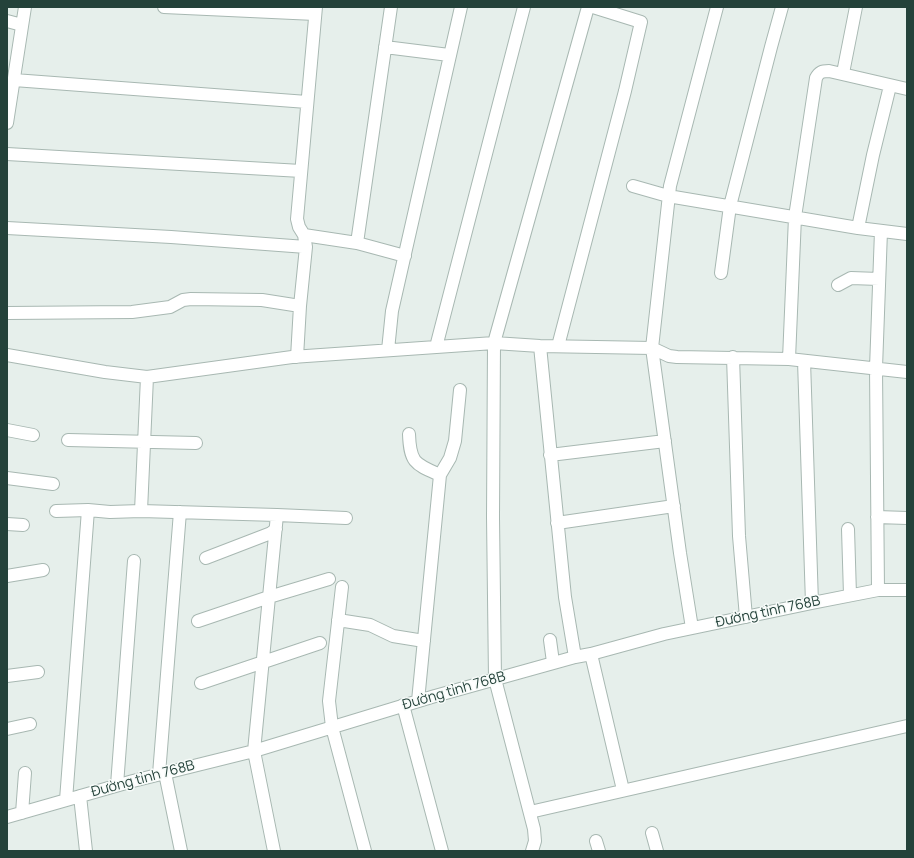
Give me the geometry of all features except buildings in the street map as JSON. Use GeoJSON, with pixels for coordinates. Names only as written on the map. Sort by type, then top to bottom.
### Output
{"type":"FeatureCollection","features":[{"type":"Feature","properties":{"kind":"street"},"geometry":{"type":"LineString","coordinates":[[7,123],[9,94],[14,80],[25,7]]}},
{"type":"Feature","properties":{"kind":"street"},"geometry":{"type":"LineString","coordinates":[[164,7],[315,11],[297,219],[305,241],[297,357]]}},
{"type":"Feature","properties":{"kind":"street"},"geometry":{"type":"LineString","coordinates":[[357,244],[391,7]]}},
{"type":"Feature","properties":{"kind":"street"},"geometry":{"type":"LineString","coordinates":[[388,350],[392,311],[461,7]]}},
{"type":"Feature","properties":{"kind":"street"},"geometry":{"type":"LineString","coordinates":[[436,347],[524,7]]}},
{"type":"Feature","properties":{"kind":"street"},"geometry":{"type":"LineString","coordinates":[[532,851],[535,836],[530,812],[495,679],[493,517],[494,343],[588,7]]}},
{"type":"Feature","properties":{"kind":"street"},"geometry":{"type":"LineString","coordinates":[[558,346],[641,22],[593,7]]}},
{"type":"Feature","properties":{"kind":"street"},"geometry":{"type":"LineString","coordinates":[[692,628],[652,348],[668,196],[718,7]]}},
{"type":"Feature","properties":{"kind":"street"},"geometry":{"type":"LineString","coordinates":[[721,273],[730,206],[782,7]]}},
{"type":"Feature","properties":{"kind":"street"},"geometry":{"type":"LineString","coordinates":[[843,73],[856,7]]}},
{"type":"Feature","properties":{"kind":"street"},"geometry":{"type":"LineString","coordinates":[[7,21],[22,25]]}},
{"type":"Feature","properties":{"kind":"street"},"geometry":{"type":"LineString","coordinates":[[385,47],[449,55]]}},
{"type":"Feature","properties":{"kind":"street"},"geometry":{"type":"LineString","coordinates":[[789,359],[796,217],[816,78],[818,74],[823,71],[843,73],[890,86],[907,89]]}},
{"type":"Feature","properties":{"kind":"street"},"geometry":{"type":"LineString","coordinates":[[14,80],[307,102]]}},
{"type":"Feature","properties":{"kind":"street"},"geometry":{"type":"LineString","coordinates":[[858,228],[873,155],[890,86]]}},
{"type":"Feature","properties":{"kind":"street"},"geometry":{"type":"LineString","coordinates":[[7,154],[301,171]]}},
{"type":"Feature","properties":{"kind":"street"},"geometry":{"type":"LineString","coordinates":[[633,186],[668,196],[858,228],[907,234]]}},
{"type":"Feature","properties":{"kind":"street"},"geometry":{"type":"LineString","coordinates":[[7,228],[171,238],[305,241],[357,244],[405,256]]}},
{"type":"Feature","properties":{"kind":"street"},"geometry":{"type":"LineString","coordinates":[[878,590],[876,368],[881,231]]}},
{"type":"Feature","properties":{"kind":"street"},"geometry":{"type":"LineString","coordinates":[[838,285],[851,278],[879,279]]}},
{"type":"Feature","properties":{"kind":"street"},"geometry":{"type":"LineString","coordinates":[[7,313],[132,312],[170,307],[183,300],[191,299],[262,300],[300,306]]}},
{"type":"Feature","properties":{"kind":"street"},"geometry":{"type":"LineString","coordinates":[[7,355],[105,372],[147,377],[297,357],[494,343],[540,346],[652,348],[669,356],[677,357],[789,359],[907,372]]}},
{"type":"Feature","properties":{"kind":"street"},"geometry":{"type":"LineString","coordinates":[[540,346],[565,597],[575,657]]}},
{"type":"Feature","properties":{"kind":"street"},"geometry":{"type":"LineString","coordinates":[[733,357],[739,536],[746,617]]}},
{"type":"Feature","properties":{"kind":"street"},"geometry":{"type":"LineString","coordinates":[[804,360],[812,603]]}},
{"type":"Feature","properties":{"kind":"street"},"geometry":{"type":"LineString","coordinates":[[141,511],[147,377]]}},
{"type":"Feature","properties":{"kind":"street"},"geometry":{"type":"LineString","coordinates":[[418,701],[440,475],[450,458],[455,441],[460,390]]}},
{"type":"Feature","properties":{"kind":"street"},"geometry":{"type":"LineString","coordinates":[[7,430],[33,435]]}},
{"type":"Feature","properties":{"kind":"street"},"geometry":{"type":"LineString","coordinates":[[409,434],[409,444],[414,460],[423,467],[440,475]]}},
{"type":"Feature","properties":{"kind":"street"},"geometry":{"type":"LineString","coordinates":[[68,440],[196,443]]}},
{"type":"Feature","properties":{"kind":"street"},"geometry":{"type":"LineString","coordinates":[[550,455],[665,441]]}},
{"type":"Feature","properties":{"kind":"street"},"geometry":{"type":"LineString","coordinates":[[7,478],[53,484]]}},
{"type":"Feature","properties":{"kind":"street"},"geometry":{"type":"LineString","coordinates":[[557,523],[674,506]]}},
{"type":"Feature","properties":{"kind":"street"},"geometry":{"type":"LineString","coordinates":[[66,800],[88,510]]}},
{"type":"Feature","properties":{"kind":"street"},"geometry":{"type":"LineString","coordinates":[[56,511],[141,511],[346,518]]}},
{"type":"Feature","properties":{"kind":"street"},"geometry":{"type":"LineString","coordinates":[[180,512],[162,773],[181,851]]}},
{"type":"Feature","properties":{"kind":"street"},"geometry":{"type":"LineString","coordinates":[[274,851],[254,751],[277,515]]}},
{"type":"Feature","properties":{"kind":"street"},"geometry":{"type":"LineString","coordinates":[[877,517],[907,518]]}},
{"type":"Feature","properties":{"kind":"street"},"geometry":{"type":"LineString","coordinates":[[7,524],[23,525]]}},
{"type":"Feature","properties":{"kind":"street"},"geometry":{"type":"LineString","coordinates":[[206,558],[271,533],[276,529]]}},
{"type":"Feature","properties":{"kind":"street"},"geometry":{"type":"LineString","coordinates":[[848,529],[850,595]]}},
{"type":"Feature","properties":{"kind":"street"},"geometry":{"type":"LineString","coordinates":[[117,785],[134,561]]}},
{"type":"Feature","properties":{"kind":"street"},"geometry":{"type":"LineString","coordinates":[[7,576],[43,570]]}},
{"type":"Feature","properties":{"kind":"street"},"geometry":{"type":"LineString","coordinates":[[198,621],[329,579]]}},
{"type":"Feature","properties":{"kind":"street"},"geometry":{"type":"LineString","coordinates":[[342,587],[329,701],[332,727],[365,851]]}},
{"type":"Feature","properties":{"kind":"street","name":"Đường tỉnh 768B"},"geometry":{"type":"LineString","coordinates":[[7,817],[117,785],[254,751],[403,705],[553,662],[591,654],[692,628],[850,595],[878,590],[907,590]]}},
{"type":"Feature","properties":{"kind":"street"},"geometry":{"type":"LineString","coordinates":[[338,620],[370,626],[393,636],[424,641]]}},
{"type":"Feature","properties":{"kind":"street"},"geometry":{"type":"LineString","coordinates":[[550,640],[553,662]]}},
{"type":"Feature","properties":{"kind":"street"},"geometry":{"type":"LineString","coordinates":[[201,683],[320,643]]}},
{"type":"Feature","properties":{"kind":"street"},"geometry":{"type":"LineString","coordinates":[[591,654],[623,790]]}},
{"type":"Feature","properties":{"kind":"street"},"geometry":{"type":"LineString","coordinates":[[7,676],[38,672]]}},
{"type":"Feature","properties":{"kind":"street"},"geometry":{"type":"LineString","coordinates":[[403,705],[442,851]]}},
{"type":"Feature","properties":{"kind":"street"},"geometry":{"type":"LineString","coordinates":[[7,729],[30,724]]}},
{"type":"Feature","properties":{"kind":"street"},"geometry":{"type":"LineString","coordinates":[[530,812],[907,726]]}},
{"type":"Feature","properties":{"kind":"street"},"geometry":{"type":"LineString","coordinates":[[22,813],[25,773]]}},
{"type":"Feature","properties":{"kind":"street"},"geometry":{"type":"LineString","coordinates":[[80,796],[86,851]]}},
{"type":"Feature","properties":{"kind":"street"},"geometry":{"type":"LineString","coordinates":[[652,833],[657,851]]}}]}
